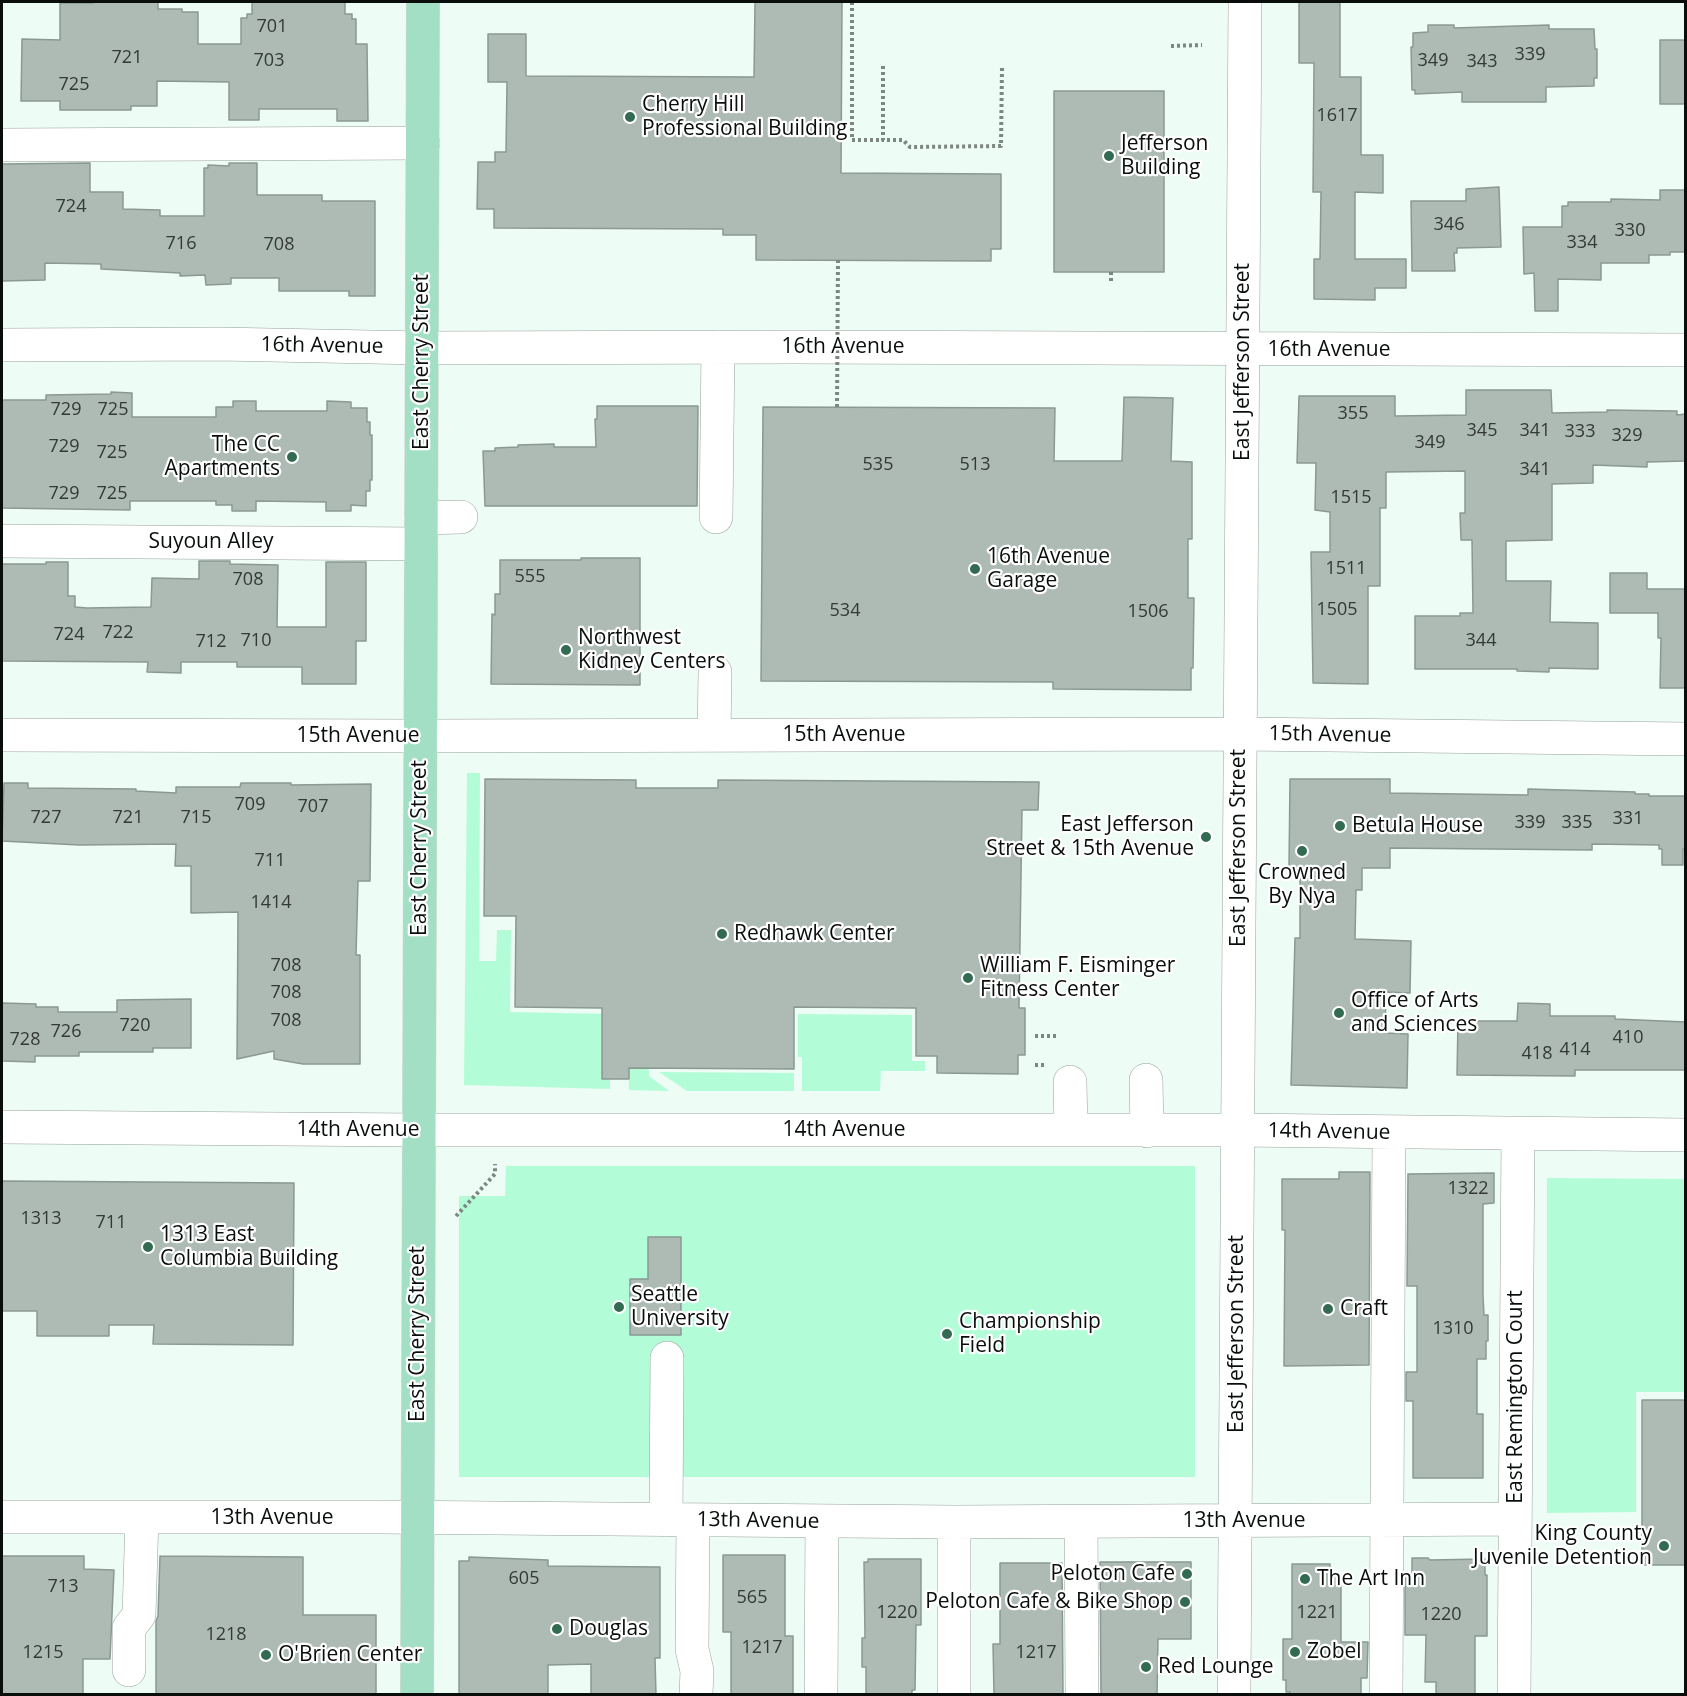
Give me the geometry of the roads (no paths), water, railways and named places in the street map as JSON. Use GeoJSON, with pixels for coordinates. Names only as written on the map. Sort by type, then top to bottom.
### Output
{"type":"FeatureCollection","features":[{"type":"Feature","properties":{"kind":"main road","name":"East Cherry Street"},"geometry":{"type":"LineString","coordinates":[[417,1695],[423,2]]}},
{"type":"Feature","properties":{"kind":"street","name":"East Jefferson Street"},"geometry":{"type":"LineString","coordinates":[[1234,1695],[1245,2]]}},
{"type":"Feature","properties":{"kind":"street"},"geometry":{"type":"LineString","coordinates":[[2,145],[423,143]]}},
{"type":"Feature","properties":{"kind":"street","name":"16th Avenue"},"geometry":{"type":"LineString","coordinates":[[2,345],[1686,350]]}},
{"type":"Feature","properties":{"kind":"street"},"geometry":{"type":"LineString","coordinates":[[716,517],[717,347]]}},
{"type":"Feature","properties":{"kind":"street","name":"Suyoun Alley"},"geometry":{"type":"LineString","coordinates":[[2,541],[421,531],[461,517]]}},
{"type":"Feature","properties":{"kind":"street"},"geometry":{"type":"LineString","coordinates":[[714,735],[715,672]]}},
{"type":"Feature","properties":{"kind":"street","name":"15th Avenue"},"geometry":{"type":"LineString","coordinates":[[2,735],[1240,734],[1686,739]]}},
{"type":"Feature","properties":{"kind":"street"},"geometry":{"type":"LineString","coordinates":[[1146,1080],[1147,1131]]}},
{"type":"Feature","properties":{"kind":"street"},"geometry":{"type":"LineString","coordinates":[[1070,1082],[1071,1130]]}},
{"type":"Feature","properties":{"kind":"street","name":"14th Avenue"},"geometry":{"type":"LineString","coordinates":[[2,1128],[1238,1130],[1518,1135],[1686,1135]]}},
{"type":"Feature","properties":{"kind":"street"},"geometry":{"type":"LineString","coordinates":[[1386,1695],[1389,1133]]}},
{"type":"Feature","properties":{"kind":"street","name":"East Remington Court"},"geometry":{"type":"LineString","coordinates":[[1514,1695],[1518,1135]]}},
{"type":"Feature","properties":{"kind":"street"},"geometry":{"type":"LineString","coordinates":[[667,1358],[679,1520],[692,1649],[697,1671],[696,1695]]}},
{"type":"Feature","properties":{"kind":"street","name":"13th Avenue"},"geometry":{"type":"LineString","coordinates":[[2,1517],[954,1522],[1515,1519]]}},
{"type":"Feature","properties":{"kind":"street"},"geometry":{"type":"LineString","coordinates":[[129,1670],[129,1628],[139,1615],[142,1518]]}},
{"type":"Feature","properties":{"kind":"street"},"geometry":{"type":"LineString","coordinates":[[821,1695],[822,1521]]}},
{"type":"Feature","properties":{"kind":"street"},"geometry":{"type":"LineString","coordinates":[[954,1522],[954,1695]]}},
{"type":"Feature","properties":{"kind":"street"},"geometry":{"type":"LineString","coordinates":[[1081,1522],[1082,1695]]}},
{"type":"Feature","properties":{"kind":"place","name":"Cherry Hill Professional Building"},"geometry":{"type":"Point","coordinates":[630,117]}},
{"type":"Feature","properties":{"kind":"place","name":"Jefferson Building"},"geometry":{"type":"Point","coordinates":[1109,156]}},
{"type":"Feature","properties":{"kind":"place","name":"The CC Apartments"},"geometry":{"type":"Point","coordinates":[292,457]}},
{"type":"Feature","properties":{"kind":"place","name":"16th Avenue Garage"},"geometry":{"type":"Point","coordinates":[975,569]}},
{"type":"Feature","properties":{"kind":"place","name":"Northwest Kidney Centers"},"geometry":{"type":"Point","coordinates":[566,650]}},
{"type":"Feature","properties":{"kind":"place","name":"Betula House"},"geometry":{"type":"Point","coordinates":[1340,826]}},
{"type":"Feature","properties":{"kind":"place","name":"East Jefferson Street & 15th Avenue"},"geometry":{"type":"Point","coordinates":[1206,837]}},
{"type":"Feature","properties":{"kind":"place","name":"Crowned By Nya"},"geometry":{"type":"Point","coordinates":[1302,851]}},
{"type":"Feature","properties":{"kind":"place","name":"Redhawk Center"},"geometry":{"type":"Point","coordinates":[722,934]}},
{"type":"Feature","properties":{"kind":"place","name":"William F. Eisminger Fitness Center"},"geometry":{"type":"Point","coordinates":[968,978]}},
{"type":"Feature","properties":{"kind":"place","name":"Office of Arts and Sciences"},"geometry":{"type":"Point","coordinates":[1339,1013]}},
{"type":"Feature","properties":{"kind":"place","name":"1313 East Columbia Building"},"geometry":{"type":"Point","coordinates":[148,1247]}},
{"type":"Feature","properties":{"kind":"place","name":"Seattle University"},"geometry":{"type":"Point","coordinates":[619,1307]}},
{"type":"Feature","properties":{"kind":"place","name":"Craft"},"geometry":{"type":"Point","coordinates":[1328,1309]}},
{"type":"Feature","properties":{"kind":"place","name":"Championship Field"},"geometry":{"type":"Point","coordinates":[947,1334]}},
{"type":"Feature","properties":{"kind":"place","name":"King County Juvenile Detention"},"geometry":{"type":"Point","coordinates":[1664,1546]}},
{"type":"Feature","properties":{"kind":"place","name":"Peloton Cafe"},"geometry":{"type":"Point","coordinates":[1187,1574]}},
{"type":"Feature","properties":{"kind":"place","name":"The Art Inn"},"geometry":{"type":"Point","coordinates":[1305,1579]}},
{"type":"Feature","properties":{"kind":"place","name":"Peloton Cafe & Bike Shop"},"geometry":{"type":"Point","coordinates":[1185,1602]}},
{"type":"Feature","properties":{"kind":"place","name":"Douglas"},"geometry":{"type":"Point","coordinates":[557,1629]}},
{"type":"Feature","properties":{"kind":"place","name":"Zobel"},"geometry":{"type":"Point","coordinates":[1295,1652]}},
{"type":"Feature","properties":{"kind":"place","name":"O'Brien Center"},"geometry":{"type":"Point","coordinates":[266,1655]}},
{"type":"Feature","properties":{"kind":"place","name":"Red Lounge"},"geometry":{"type":"Point","coordinates":[1146,1667]}}]}
